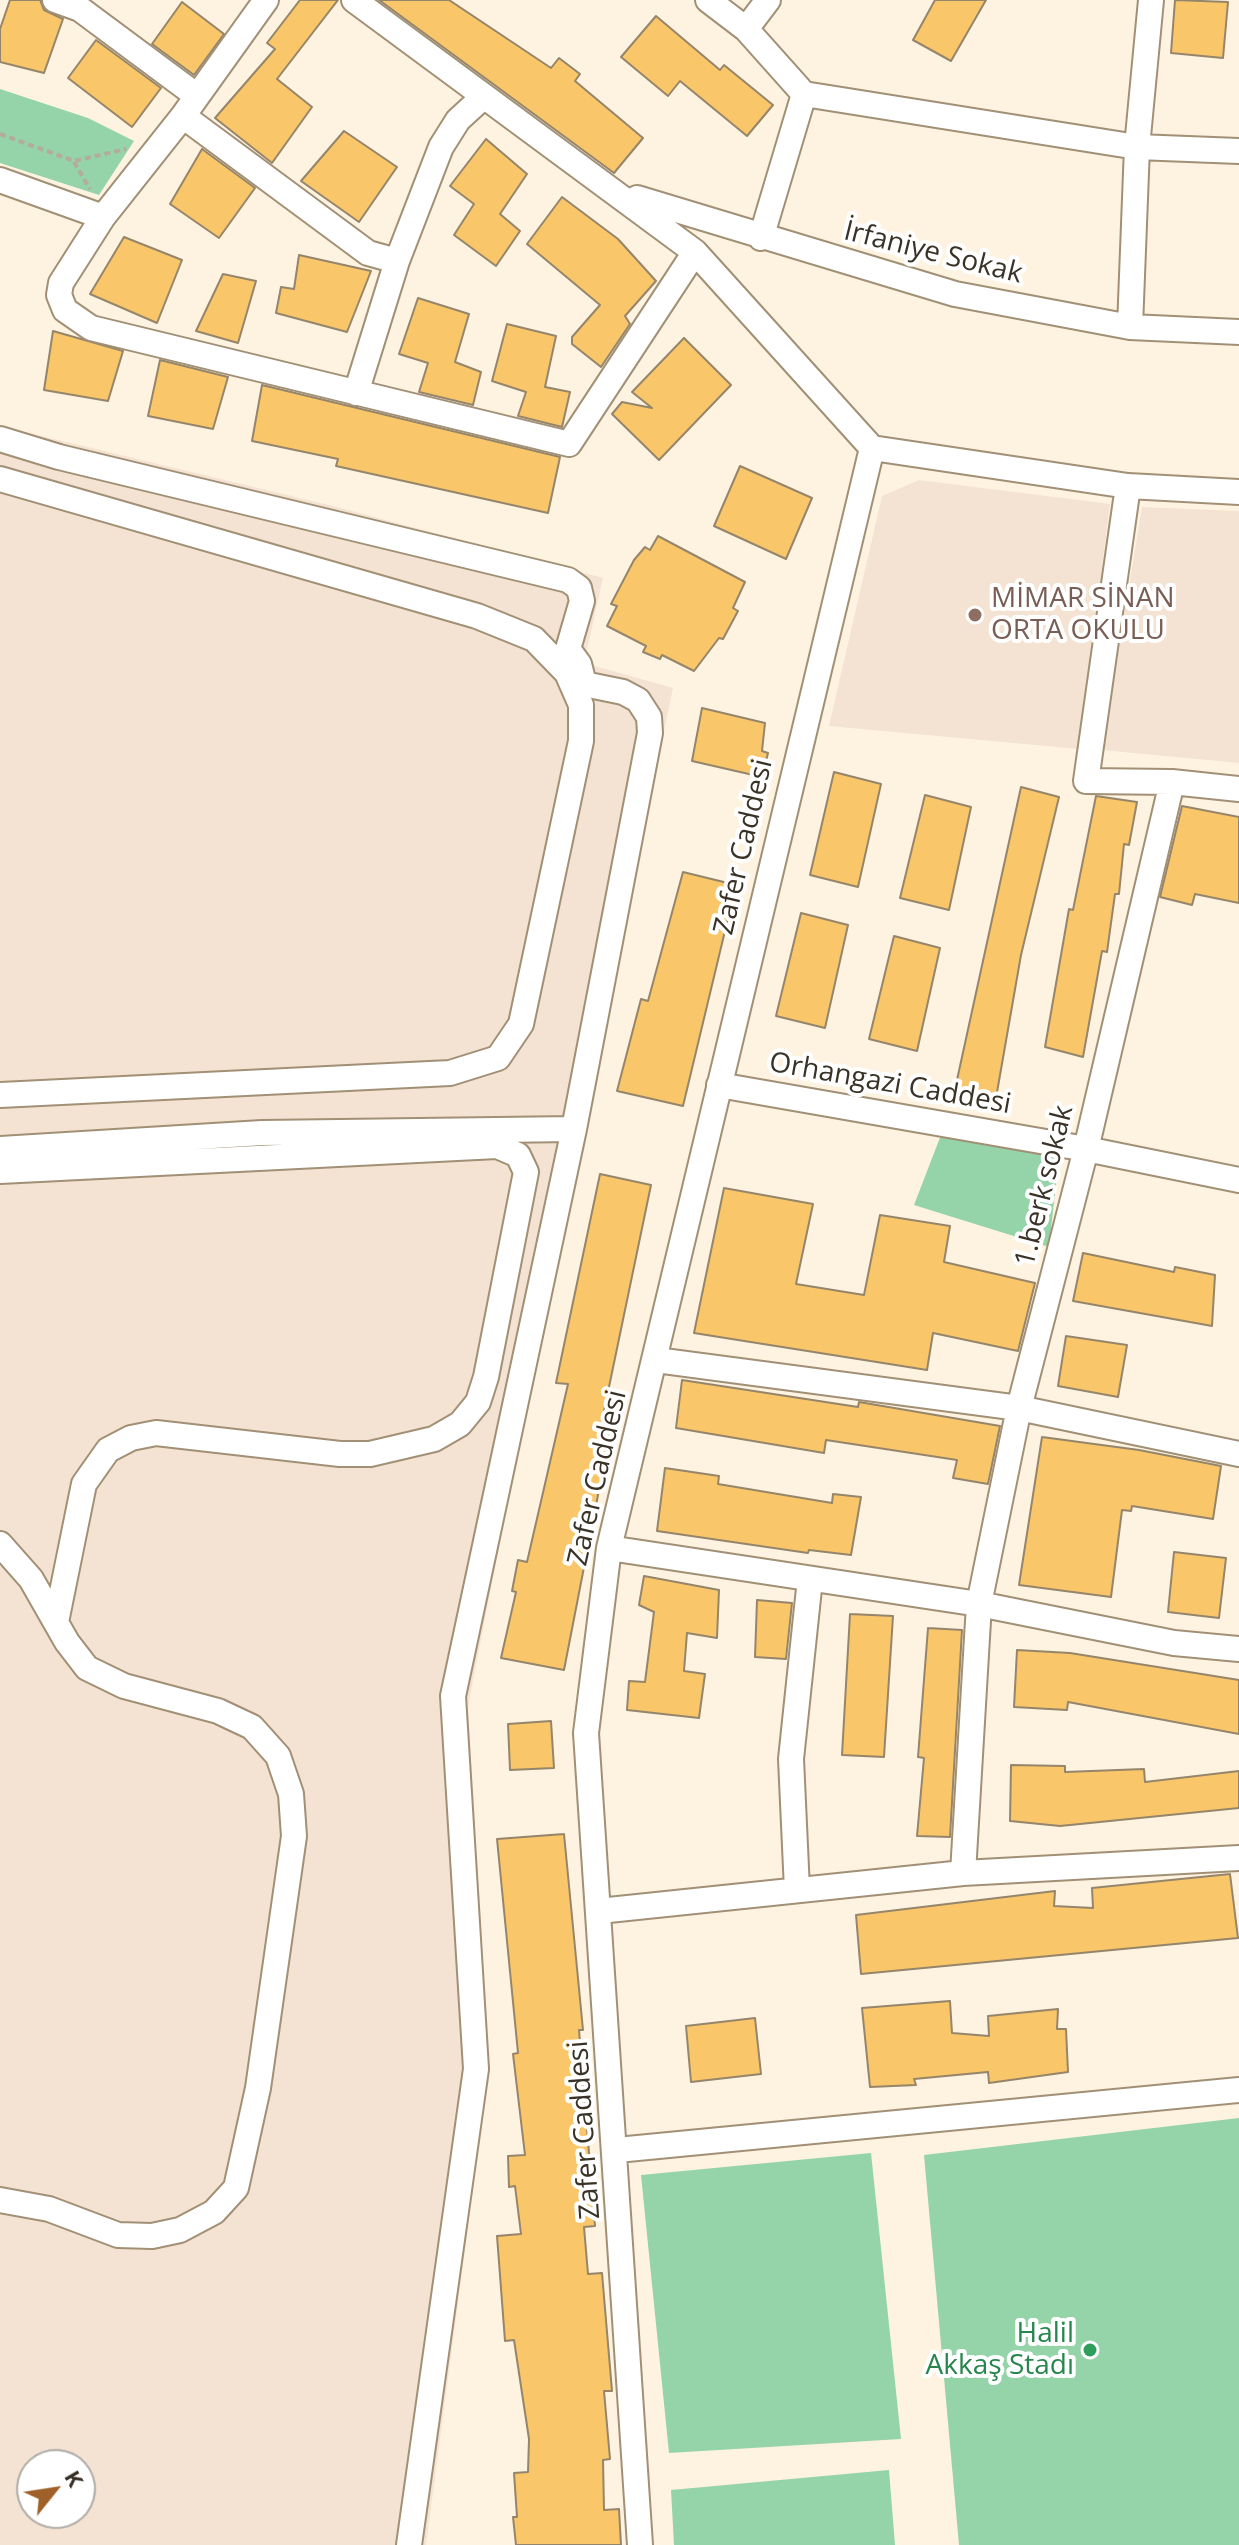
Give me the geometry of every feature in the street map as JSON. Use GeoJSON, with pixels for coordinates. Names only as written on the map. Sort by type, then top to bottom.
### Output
{"type":"FeatureCollection","features":[{"type":"Feature","properties":{"kind":"street"},"geometry":{"type":"LineString","coordinates":[[55,0],[80,9],[190,106],[368,253],[397,261]]}},
{"type":"Feature","properties":{"kind":"street"},"geometry":{"type":"LineString","coordinates":[[266,0],[163,140],[98,205],[61,283],[59,295],[65,310],[91,328],[569,444],[695,252]]}},
{"type":"Feature","properties":{"kind":"street"},"geometry":{"type":"LineString","coordinates":[[354,0],[482,98],[620,193],[695,252],[872,448],[1128,486],[1239,492]]}},
{"type":"Feature","properties":{"kind":"street"},"geometry":{"type":"LineString","coordinates":[[708,0],[746,29],[804,94],[1137,147],[1239,151]]}},
{"type":"Feature","properties":{"kind":"street"},"geometry":{"type":"LineString","coordinates":[[746,29],[768,0]]}},
{"type":"Feature","properties":{"kind":"street"},"geometry":{"type":"LineString","coordinates":[[1130,327],[1137,147],[1151,0]]}},
{"type":"Feature","properties":{"kind":"street"},"geometry":{"type":"LineString","coordinates":[[761,238],[804,94]]}},
{"type":"Feature","properties":{"kind":"street"},"geometry":{"type":"LineString","coordinates":[[356,393],[397,261],[441,147],[458,120],[482,98]]}},
{"type":"Feature","properties":{"kind":"street"},"geometry":{"type":"LineString","coordinates":[[0,180],[98,205]]}},
{"type":"Feature","properties":{"kind":"street","name":"İrfaniye Sokak"},"geometry":{"type":"LineString","coordinates":[[620,193],[955,294],[1130,327],[1239,332]]}},
{"type":"Feature","properties":{"kind":"street"},"geometry":{"type":"LineString","coordinates":[[0,439],[59,457],[568,580],[579,588],[580,615],[568,649],[579,664],[584,684],[623,692],[638,700],[649,717],[650,733],[574,1129],[453,1696],[476,2069],[409,2545]]}},
{"type":"Feature","properties":{"kind":"street","name":"Zafer Caddesi"},"geometry":{"type":"LineString","coordinates":[[640,2545],[617,2150],[586,1733],[609,1548],[872,448]]}},
{"type":"Feature","properties":{"kind":"street"},"geometry":{"type":"LineString","coordinates":[[0,479],[477,616],[534,639],[567,673],[581,705],[581,741],[521,1024],[498,1058],[450,1073],[0,1095]]}},
{"type":"Feature","properties":{"kind":"street"},"geometry":{"type":"LineString","coordinates":[[1128,486],[1086,781],[1172,782],[1239,789]]}},
{"type":"Feature","properties":{"kind":"street","name":"1.berk sokak"},"geometry":{"type":"LineString","coordinates":[[963,1873],[979,1604],[1019,1408],[1086,1149],[1172,782]]}},
{"type":"Feature","properties":{"kind":"street","name":"Orhangazi Caddesi"},"geometry":{"type":"LineString","coordinates":[[719,1085],[1086,1149],[1239,1180]]}},
{"type":"Feature","properties":{"kind":"street"},"geometry":{"type":"LineString","coordinates":[[0,1149],[262,1133],[574,1129]]}},
{"type":"Feature","properties":{"kind":"street"},"geometry":{"type":"LineString","coordinates":[[0,1171],[497,1146],[518,1155],[526,1172],[486,1377],[478,1402],[460,1424],[434,1439],[370,1454],[340,1454],[156,1433],[131,1438],[108,1450],[84,1484],[56,1622]]}},
{"type":"Feature","properties":{"kind":"street"},"geometry":{"type":"LineString","coordinates":[[656,1360],[1019,1408],[1239,1454]]}},
{"type":"Feature","properties":{"kind":"street"},"geometry":{"type":"LineString","coordinates":[[0,1544],[31,1579],[87,1668],[101,1677],[152,1695],[218,1711],[252,1727],[278,1756],[291,1794],[291,1872],[258,2088],[236,2188],[214,2212],[180,2230],[152,2236],[118,2235],[49,2209],[0,2200]]}},
{"type":"Feature","properties":{"kind":"street"},"geometry":{"type":"LineString","coordinates":[[609,1548],[979,1604],[1174,1643],[1239,1649]]}},
{"type":"Feature","properties":{"kind":"street"},"geometry":{"type":"LineString","coordinates":[[797,1890],[791,1759],[810,1579]]}},
{"type":"Feature","properties":{"kind":"street"},"geometry":{"type":"LineString","coordinates":[[599,1911],[963,1873],[1239,1858]]}},
{"type":"Feature","properties":{"kind":"street"},"geometry":{"type":"LineString","coordinates":[[617,2150],[1239,2090]]}},
{"type":"Feature","properties":{"kind":"path"},"geometry":{"type":"LineString","coordinates":[[0,134],[74,161],[163,140]]}},
{"type":"Feature","properties":{"kind":"path"},"geometry":{"type":"LineString","coordinates":[[74,161],[98,205]]}},
{"type":"Feature","properties":{"kind":"shaded area"},"geometry":{"type":"Polygon","coordinates":[[[0,426],[333,506],[603,578],[587,650],[595,666],[673,688],[564,1213],[468,1706],[489,2068],[426,2545],[0,2545],[0,426]]]}},
{"type":"Feature","properties":{"kind":"shaded area","name":"MİMAR SİNAN ORTA OKULU"},"geometry":{"type":"Polygon","coordinates":[[[919,480],[1110,504],[1079,749],[829,726],[882,496],[919,480]]]}},
{"type":"Feature","properties":{"kind":"shaded area"},"geometry":{"type":"Polygon","coordinates":[[[1142,507],[1239,511],[1239,763],[1102,750],[1142,507]]]}},
{"type":"Feature","properties":{"kind":"green space"},"geometry":{"type":"Polygon","coordinates":[[[0,89],[88,118],[134,141],[99,195],[0,163],[0,89]]]}},
{"type":"Feature","properties":{"kind":"green space"},"geometry":{"type":"Polygon","coordinates":[[[941,1135],[1059,1157],[1049,1247],[914,1205],[941,1135]]]}},
{"type":"Feature","properties":{"kind":"green space","name":"Halil Akkaş Stadı"},"geometry":{"type":"Polygon","coordinates":[[[1239,2118],[1239,2545],[959,2545],[924,2155],[1239,2118]]]}},
{"type":"Feature","properties":{"kind":"green space"},"geometry":{"type":"Polygon","coordinates":[[[871,2153],[901,2439],[669,2453],[641,2175],[871,2153]]]}},
{"type":"Feature","properties":{"kind":"green space"},"geometry":{"type":"Polygon","coordinates":[[[889,2470],[895,2545],[674,2545],[671,2490],[889,2470]]]}},
{"type":"Feature","properties":{"kind":"building"},"geometry":{"type":"Polygon","coordinates":[[[10,0],[40,0],[44,10],[63,19],[44,73],[0,62],[0,29],[10,0]]]}},
{"type":"Feature","properties":{"kind":"building"},"geometry":{"type":"Polygon","coordinates":[[[300,0],[338,0],[277,79],[312,107],[272,163],[215,118],[275,49],[267,43],[300,0]]]}},
{"type":"Feature","properties":{"kind":"building"},"geometry":{"type":"Polygon","coordinates":[[[379,0],[449,0],[551,68],[559,58],[580,74],[575,81],[643,138],[614,173],[379,0]]]}},
{"type":"Feature","properties":{"kind":"building"},"geometry":{"type":"Polygon","coordinates":[[[935,0],[986,0],[951,61],[913,40],[935,0]]]}},
{"type":"Feature","properties":{"kind":"building"},"geometry":{"type":"Polygon","coordinates":[[[1175,0],[1228,2],[1223,58],[1171,53],[1175,0]]]}},
{"type":"Feature","properties":{"kind":"building"},"geometry":{"type":"Polygon","coordinates":[[[182,2],[224,34],[194,75],[152,44],[182,2]]]}},
{"type":"Feature","properties":{"kind":"building"},"geometry":{"type":"Polygon","coordinates":[[[656,16],[720,70],[724,65],[773,105],[747,136],[680,81],[668,96],[621,57],[656,16]]]}},
{"type":"Feature","properties":{"kind":"building"},"geometry":{"type":"Polygon","coordinates":[[[96,40],[161,88],[132,127],[68,78],[96,40]]]}},
{"type":"Feature","properties":{"kind":"building"},"geometry":{"type":"Polygon","coordinates":[[[344,131],[397,167],[359,222],[301,181],[344,131]]]}},
{"type":"Feature","properties":{"kind":"building"},"geometry":{"type":"Polygon","coordinates":[[[486,139],[527,174],[500,214],[520,231],[496,266],[454,235],[474,204],[450,186],[486,139]]]}},
{"type":"Feature","properties":{"kind":"building"},"geometry":{"type":"Polygon","coordinates":[[[202,149],[255,188],[219,238],[170,204],[202,149]]]}},
{"type":"Feature","properties":{"kind":"building"},"geometry":{"type":"Polygon","coordinates":[[[562,197],[618,239],[656,281],[625,316],[630,324],[601,367],[572,344],[572,337],[600,305],[527,244],[562,197]]]}},
{"type":"Feature","properties":{"kind":"building"},"geometry":{"type":"Polygon","coordinates":[[[124,237],[182,260],[157,323],[90,294],[124,237]]]}},
{"type":"Feature","properties":{"kind":"building"},"geometry":{"type":"Polygon","coordinates":[[[299,255],[371,271],[347,332],[276,313],[281,287],[294,289],[299,255]]]}},
{"type":"Feature","properties":{"kind":"building"},"geometry":{"type":"Polygon","coordinates":[[[223,274],[256,281],[238,343],[196,331],[223,274]]]}},
{"type":"Feature","properties":{"kind":"building"},"geometry":{"type":"Polygon","coordinates":[[[418,298],[469,314],[455,362],[481,372],[473,405],[419,392],[428,363],[399,354],[418,298]]]}},
{"type":"Feature","properties":{"kind":"building"},"geometry":{"type":"Polygon","coordinates":[[[507,324],[556,336],[545,387],[570,392],[562,427],[518,416],[526,392],[492,381],[507,324]]]}},
{"type":"Feature","properties":{"kind":"building"},"geometry":{"type":"Polygon","coordinates":[[[53,331],[123,351],[108,401],[44,390],[53,331]]]}},
{"type":"Feature","properties":{"kind":"building"},"geometry":{"type":"Polygon","coordinates":[[[684,338],[731,385],[659,460],[612,414],[622,402],[652,408],[632,392],[684,338]]]}},
{"type":"Feature","properties":{"kind":"building"},"geometry":{"type":"Polygon","coordinates":[[[160,360],[228,377],[213,429],[148,416],[160,360]]]}},
{"type":"Feature","properties":{"kind":"building"},"geometry":{"type":"Polygon","coordinates":[[[262,385],[560,457],[548,513],[336,466],[338,459],[252,441],[262,385]]]}},
{"type":"Feature","properties":{"kind":"building"},"geometry":{"type":"Polygon","coordinates":[[[740,466],[812,498],[786,559],[714,526],[740,466]]]}},
{"type":"Feature","properties":{"kind":"building"},"geometry":{"type":"Polygon","coordinates":[[[658,536],[745,582],[733,608],[738,611],[723,639],[719,638],[694,671],[662,655],[660,659],[643,652],[646,646],[607,626],[617,606],[611,604],[634,560],[645,547],[650,550],[658,536]]]}},
{"type":"Feature","properties":{"kind":"building"},"geometry":{"type":"Polygon","coordinates":[[[702,708],[765,723],[762,751],[768,753],[762,777],[692,761],[702,708]]]}},
{"type":"Feature","properties":{"kind":"building"},"geometry":{"type":"Polygon","coordinates":[[[834,772],[881,784],[858,887],[810,875],[834,772]]]}},
{"type":"Feature","properties":{"kind":"building"},"geometry":{"type":"Polygon","coordinates":[[[1021,787],[1059,797],[1021,955],[996,1098],[955,1089],[1021,787]]]}},
{"type":"Feature","properties":{"kind":"building"},"geometry":{"type":"Polygon","coordinates":[[[925,795],[971,807],[949,910],[900,898],[925,795]]]}},
{"type":"Feature","properties":{"kind":"building"},"geometry":{"type":"Polygon","coordinates":[[[1096,796],[1137,802],[1129,845],[1124,844],[1119,894],[1115,894],[1107,952],[1102,951],[1083,1057],[1045,1047],[1069,909],[1073,910],[1096,796]]]}},
{"type":"Feature","properties":{"kind":"building"},"geometry":{"type":"Polygon","coordinates":[[[1182,806],[1239,817],[1239,903],[1195,894],[1192,905],[1160,897],[1182,806]]]}},
{"type":"Feature","properties":{"kind":"building"},"geometry":{"type":"Polygon","coordinates":[[[683,872],[736,885],[683,1106],[617,1091],[641,999],[648,1001],[683,872]]]}},
{"type":"Feature","properties":{"kind":"building"},"geometry":{"type":"Polygon","coordinates":[[[801,913],[848,925],[825,1028],[776,1016],[801,913]]]}},
{"type":"Feature","properties":{"kind":"building"},"geometry":{"type":"Polygon","coordinates":[[[894,936],[940,948],[917,1051],[869,1039],[894,936]]]}},
{"type":"Feature","properties":{"kind":"building"},"geometry":{"type":"Polygon","coordinates":[[[600,1174],[651,1185],[604,1411],[614,1413],[564,1670],[501,1658],[516,1592],[512,1591],[518,1560],[527,1562],[568,1384],[556,1383],[600,1174]]]}},
{"type":"Feature","properties":{"kind":"building"},"geometry":{"type":"Polygon","coordinates":[[[724,1188],[813,1204],[796,1284],[864,1295],[880,1215],[950,1226],[944,1262],[1035,1283],[1018,1351],[933,1333],[927,1370],[694,1333],[724,1188]]]}},
{"type":"Feature","properties":{"kind":"building"},"geometry":{"type":"Polygon","coordinates":[[[1083,1253],[1174,1272],[1175,1267],[1215,1275],[1212,1326],[1073,1301],[1083,1253]]]}},
{"type":"Feature","properties":{"kind":"building"},"geometry":{"type":"Polygon","coordinates":[[[1066,1336],[1127,1345],[1118,1397],[1058,1386],[1066,1336]]]}},
{"type":"Feature","properties":{"kind":"building"},"geometry":{"type":"Polygon","coordinates":[[[682,1380],[858,1407],[859,1402],[1000,1426],[988,1484],[953,1478],[957,1460],[826,1440],[824,1453],[676,1428],[682,1380]]]}},
{"type":"Feature","properties":{"kind":"building"},"geometry":{"type":"Polygon","coordinates":[[[1042,1437],[1139,1450],[1221,1466],[1213,1519],[1132,1506],[1131,1511],[1122,1510],[1111,1597],[1019,1585],[1042,1437]]]}},
{"type":"Feature","properties":{"kind":"building"},"geometry":{"type":"Polygon","coordinates":[[[665,1468],[719,1476],[718,1484],[832,1503],[833,1494],[861,1497],[851,1555],[809,1550],[808,1553],[657,1531],[665,1468]]]}},
{"type":"Feature","properties":{"kind":"building"},"geometry":{"type":"Polygon","coordinates":[[[1174,1552],[1226,1558],[1219,1618],[1168,1612],[1174,1552]]]}},
{"type":"Feature","properties":{"kind":"building"},"geometry":{"type":"Polygon","coordinates":[[[644,1576],[719,1590],[717,1638],[687,1633],[684,1671],[705,1674],[699,1718],[627,1710],[629,1681],[645,1682],[654,1612],[639,1605],[644,1576]]]}},
{"type":"Feature","properties":{"kind":"building"},"geometry":{"type":"Polygon","coordinates":[[[757,1600],[792,1603],[786,1659],[755,1657],[757,1600]]]}},
{"type":"Feature","properties":{"kind":"building"},"geometry":{"type":"Polygon","coordinates":[[[850,1614],[893,1616],[884,1757],[842,1755],[850,1614]]]}},
{"type":"Feature","properties":{"kind":"building"},"geometry":{"type":"Polygon","coordinates":[[[928,1628],[962,1630],[950,1837],[917,1836],[924,1758],[918,1757],[928,1628]]]}},
{"type":"Feature","properties":{"kind":"building"},"geometry":{"type":"Polygon","coordinates":[[[1017,1650],[1070,1653],[1239,1680],[1239,1734],[1068,1702],[1067,1710],[1014,1707],[1017,1650]]]}},
{"type":"Feature","properties":{"kind":"building"},"geometry":{"type":"Polygon","coordinates":[[[551,1721],[554,1768],[510,1770],[508,1724],[551,1721]]]}},
{"type":"Feature","properties":{"kind":"building"},"geometry":{"type":"Polygon","coordinates":[[[1011,1765],[1065,1766],[1065,1772],[1144,1769],[1145,1782],[1239,1771],[1239,1808],[1060,1826],[1010,1821],[1011,1765]]]}},
{"type":"Feature","properties":{"kind":"building"},"geometry":{"type":"Polygon","coordinates":[[[564,1834],[583,2030],[579,2030],[595,2226],[584,2227],[588,2274],[602,2273],[612,2391],[604,2391],[610,2459],[603,2460],[604,2510],[619,2509],[621,2545],[516,2545],[513,2517],[517,2517],[514,2473],[528,2472],[529,2439],[514,2340],[505,2341],[497,2236],[521,2234],[515,2186],[509,2187],[508,2156],[525,2155],[513,2054],[518,2053],[497,1839],[564,1834]]]}},
{"type":"Feature","properties":{"kind":"building"},"geometry":{"type":"Polygon","coordinates":[[[1230,1874],[1238,1938],[861,1974],[856,1915],[1055,1891],[1054,1906],[1093,1908],[1092,1888],[1230,1874]]]}},
{"type":"Feature","properties":{"kind":"building"},"geometry":{"type":"Polygon","coordinates":[[[950,2001],[952,2033],[989,2036],[988,2016],[1058,2009],[1057,2029],[1066,2029],[1068,2072],[989,2083],[988,2072],[914,2079],[916,2085],[870,2087],[862,2008],[950,2001]]]}},
{"type":"Feature","properties":{"kind":"building"},"geometry":{"type":"Polygon","coordinates":[[[755,2018],[761,2074],[691,2082],[686,2026],[755,2018]]]}},
{"type":"Feature","properties":{"kind":"place","name":"MİMAR SİNAN ORTA OKULU"},"geometry":{"type":"Point","coordinates":[975,615]}},
{"type":"Feature","properties":{"kind":"place","name":"Halil Akkaş Stadı"},"geometry":{"type":"Point","coordinates":[1090,2350]}}]}
